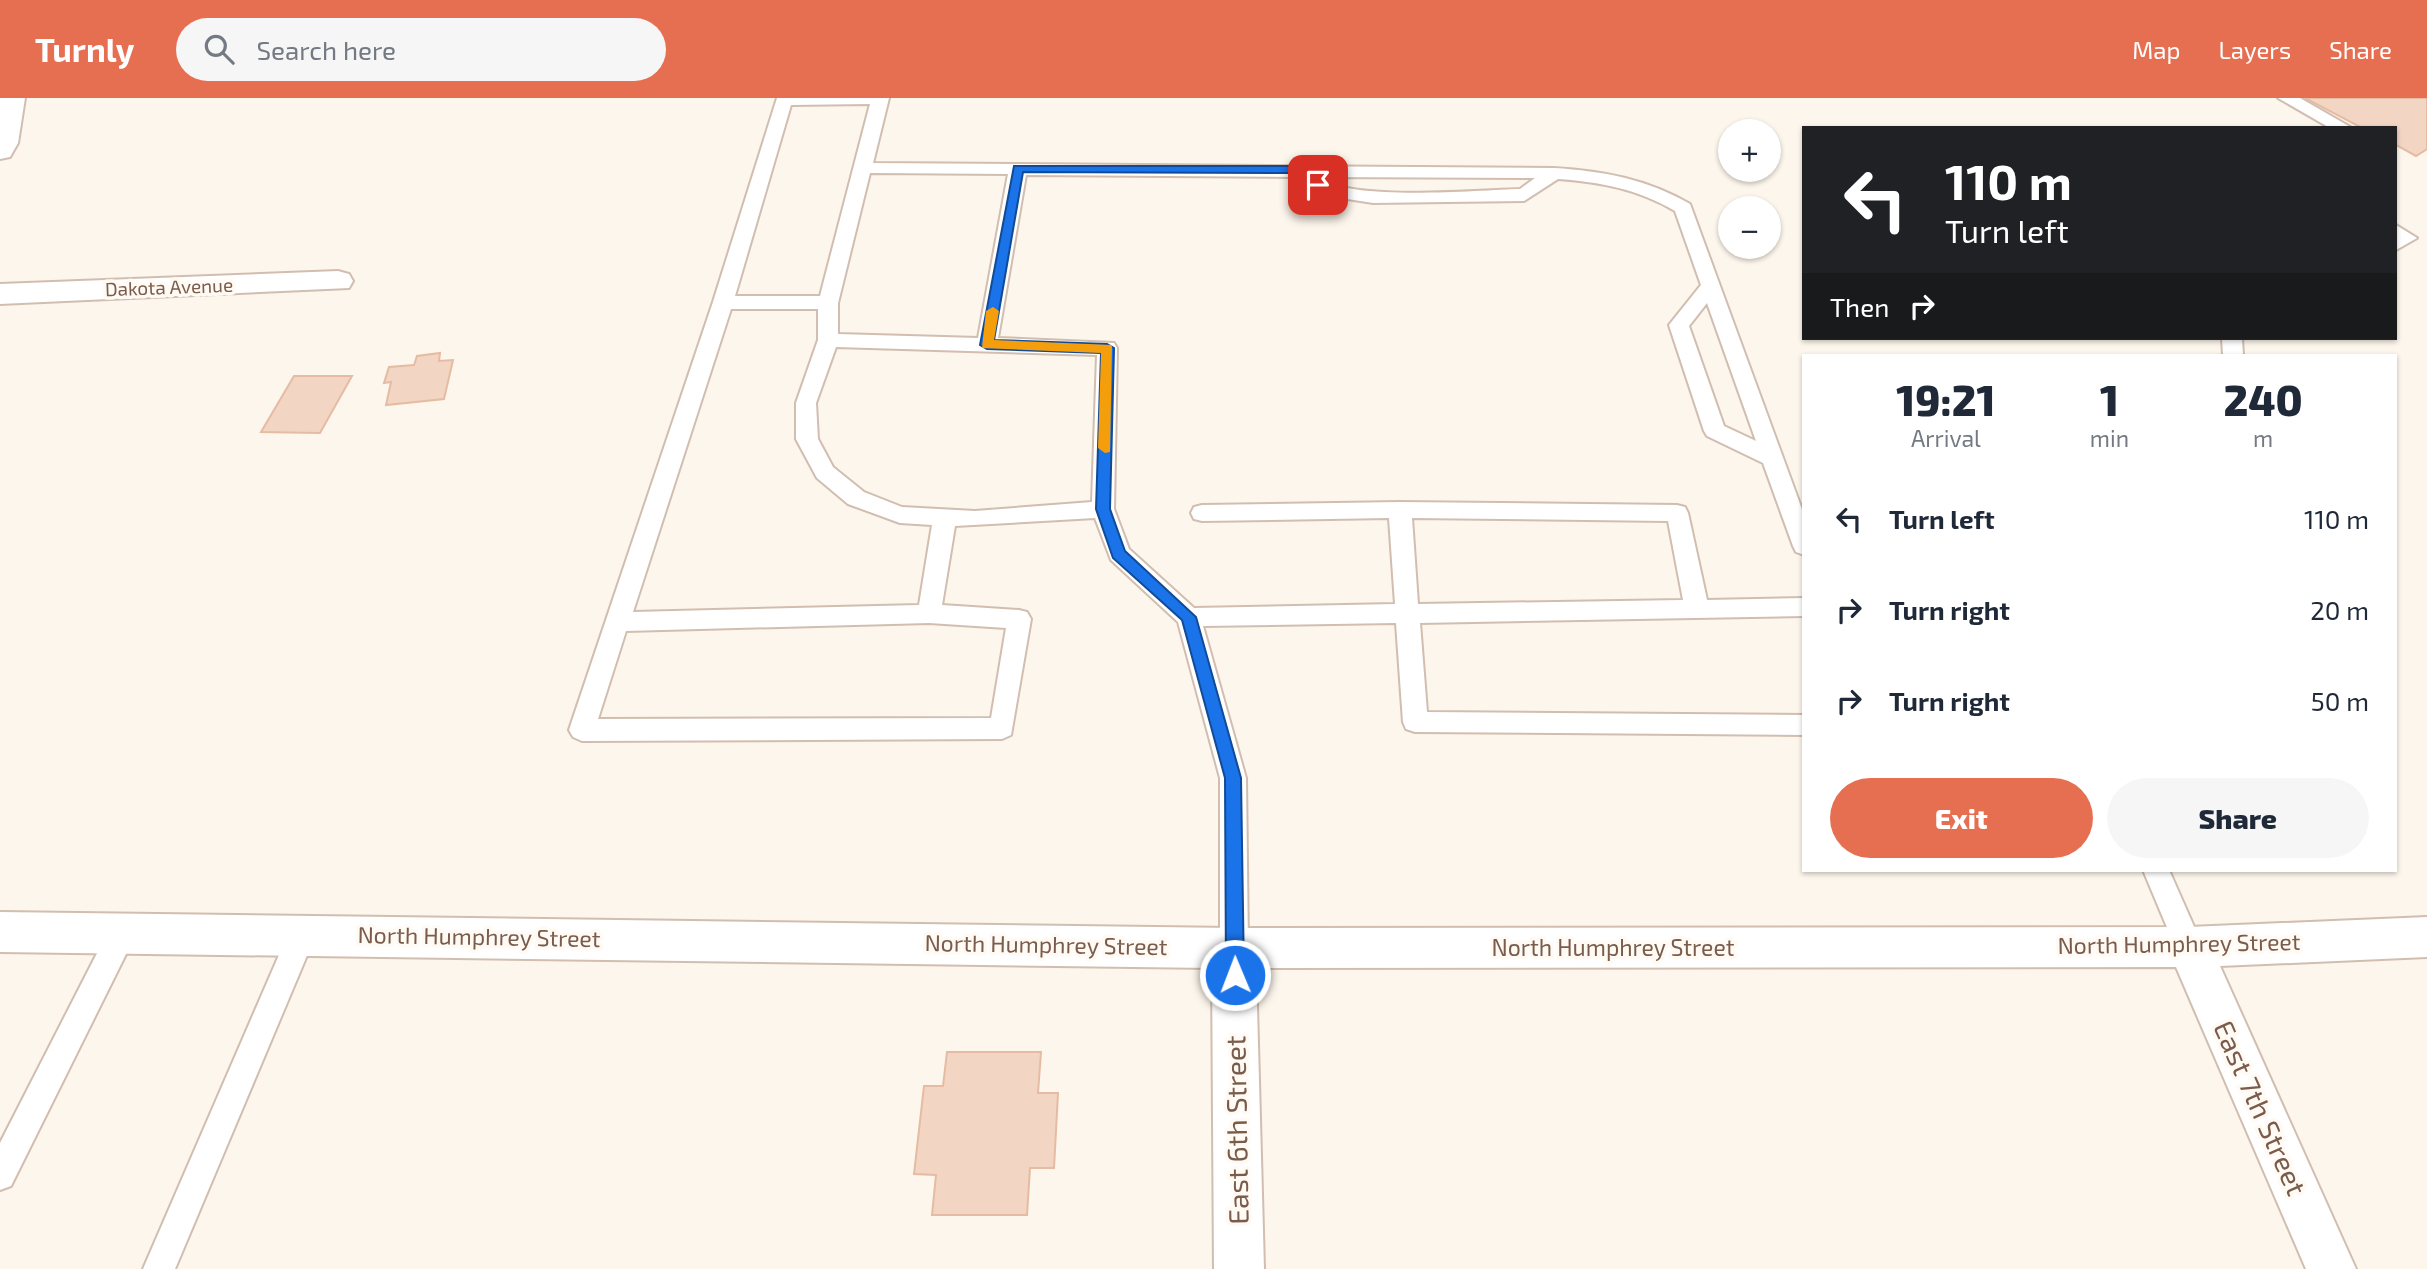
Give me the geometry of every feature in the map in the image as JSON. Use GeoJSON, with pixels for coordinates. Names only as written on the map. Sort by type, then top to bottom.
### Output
{"type":"FeatureCollection","features":[{"type":"Feature","properties":{"kind":"street"},"geometry":{"type":"LineString","coordinates":[[0,151],[4,143],[12,98]]}},
{"type":"Feature","properties":{"kind":"street","name":"Dakota Avenue"},"geometry":{"type":"LineString","coordinates":[[0,294],[338,281]]}},
{"type":"Feature","properties":{"kind":"street","name":"North Humphrey Street"},"geometry":{"type":"LineString","coordinates":[[0,932],[1234,948],[2189,947],[2427,937]]}},
{"type":"Feature","properties":{"kind":"street","name":"East 7th Street"},"geometry":{"type":"LineString","coordinates":[[2189,947],[2331,1269]]}},
{"type":"Feature","properties":{"kind":"street","name":"East 6th Street"},"geometry":{"type":"LineString","coordinates":[[1234,948],[1239,1269]]}},
{"type":"Feature","properties":{"kind":"lane"},"geometry":{"type":"LineString","coordinates":[[620,622],[929,614],[1018,619],[1002,728],[582,730],[620,622],[723,302],[784,100],[880,98],[828,303],[828,340],[806,403],[807,439],[825,472],[856,498],[900,515],[975,519],[1103,509]]}},
{"type":"Feature","properties":{"kind":"lane"},"geometry":{"type":"LineString","coordinates":[[2287,98],[2339,126]]}},
{"type":"Feature","properties":{"kind":"lane"},"geometry":{"type":"LineString","coordinates":[[862,168],[1554,173],[1631,181],[1661,193],[1683,208],[1802,540]]}},
{"type":"Feature","properties":{"kind":"lane"},"geometry":{"type":"LineString","coordinates":[[987,345],[1018,169]]}},
{"type":"Feature","properties":{"kind":"lane"},"geometry":{"type":"LineString","coordinates":[[1301,170],[1318,185],[1334,192],[1373,197],[1524,195],[1554,173]]}},
{"type":"Feature","properties":{"kind":"lane"},"geometry":{"type":"LineString","coordinates":[[2397,232],[2408,239],[2397,244]]}},
{"type":"Feature","properties":{"kind":"lane"},"geometry":{"type":"LineString","coordinates":[[1711,285],[1679,325],[1716,431],[1773,458]]}},
{"type":"Feature","properties":{"kind":"lane"},"geometry":{"type":"LineString","coordinates":[[723,302],[828,303]]}},
{"type":"Feature","properties":{"kind":"lane"},"geometry":{"type":"LineString","coordinates":[[828,340],[1107,348],[1103,509],[1119,554],[1189,617],[1233,778],[1234,948]]}},
{"type":"Feature","properties":{"kind":"lane"},"geometry":{"type":"LineString","coordinates":[[1400,510],[1415,722],[1802,726]]}},
{"type":"Feature","properties":{"kind":"lane"},"geometry":{"type":"LineString","coordinates":[[1202,513],[1400,510],[1677,513],[1697,610]]}},
{"type":"Feature","properties":{"kind":"lane"},"geometry":{"type":"LineString","coordinates":[[929,614],[945,517]]}},
{"type":"Feature","properties":{"kind":"lane"},"geometry":{"type":"LineString","coordinates":[[1189,617],[1802,607]]}},
{"type":"Feature","properties":{"kind":"lane"},"geometry":{"type":"LineString","coordinates":[[2157,872],[2189,947]]}},
{"type":"Feature","properties":{"kind":"lane"},"geometry":{"type":"LineString","coordinates":[[0,1175],[122,933]]}},
{"type":"Feature","properties":{"kind":"lane"},"geometry":{"type":"LineString","coordinates":[[159,1269],[302,934]]}},
{"type":"Feature","properties":{"kind":"building"},"geometry":{"type":"Polygon","coordinates":[[[2305,98],[2427,98],[2427,149],[2416,156],[2397,146],[2397,126],[2358,126],[2305,98]]]}},
{"type":"Feature","properties":{"kind":"building"},"geometry":{"type":"Polygon","coordinates":[[[440,353],[439,361],[453,360],[444,399],[386,405],[391,382],[384,383],[389,367],[414,365],[417,356],[440,353]]]}},
{"type":"Feature","properties":{"kind":"building"},"geometry":{"type":"Polygon","coordinates":[[[294,376],[352,376],[320,433],[261,432],[294,376]]]}},
{"type":"Feature","properties":{"kind":"building"},"geometry":{"type":"Polygon","coordinates":[[[947,1052],[1041,1052],[1038,1093],[1058,1093],[1054,1168],[1030,1168],[1027,1215],[932,1215],[936,1175],[914,1174],[924,1086],[943,1086],[947,1052]]]}},
{"type":"Feature","properties":{"kind":"slow traffic"},"geometry":{"type":"LineString","coordinates":[[993,311],[987,345],[1107,348],[1105,448]]}},
{"type":"Feature","properties":{"kind":"route"},"geometry":{"type":"LineString","coordinates":[[1235,975],[1233,778],[1189,617],[1119,554],[1103,509],[1107,348],[987,345],[1018,169],[1301,170],[1318,185]]}}]}
